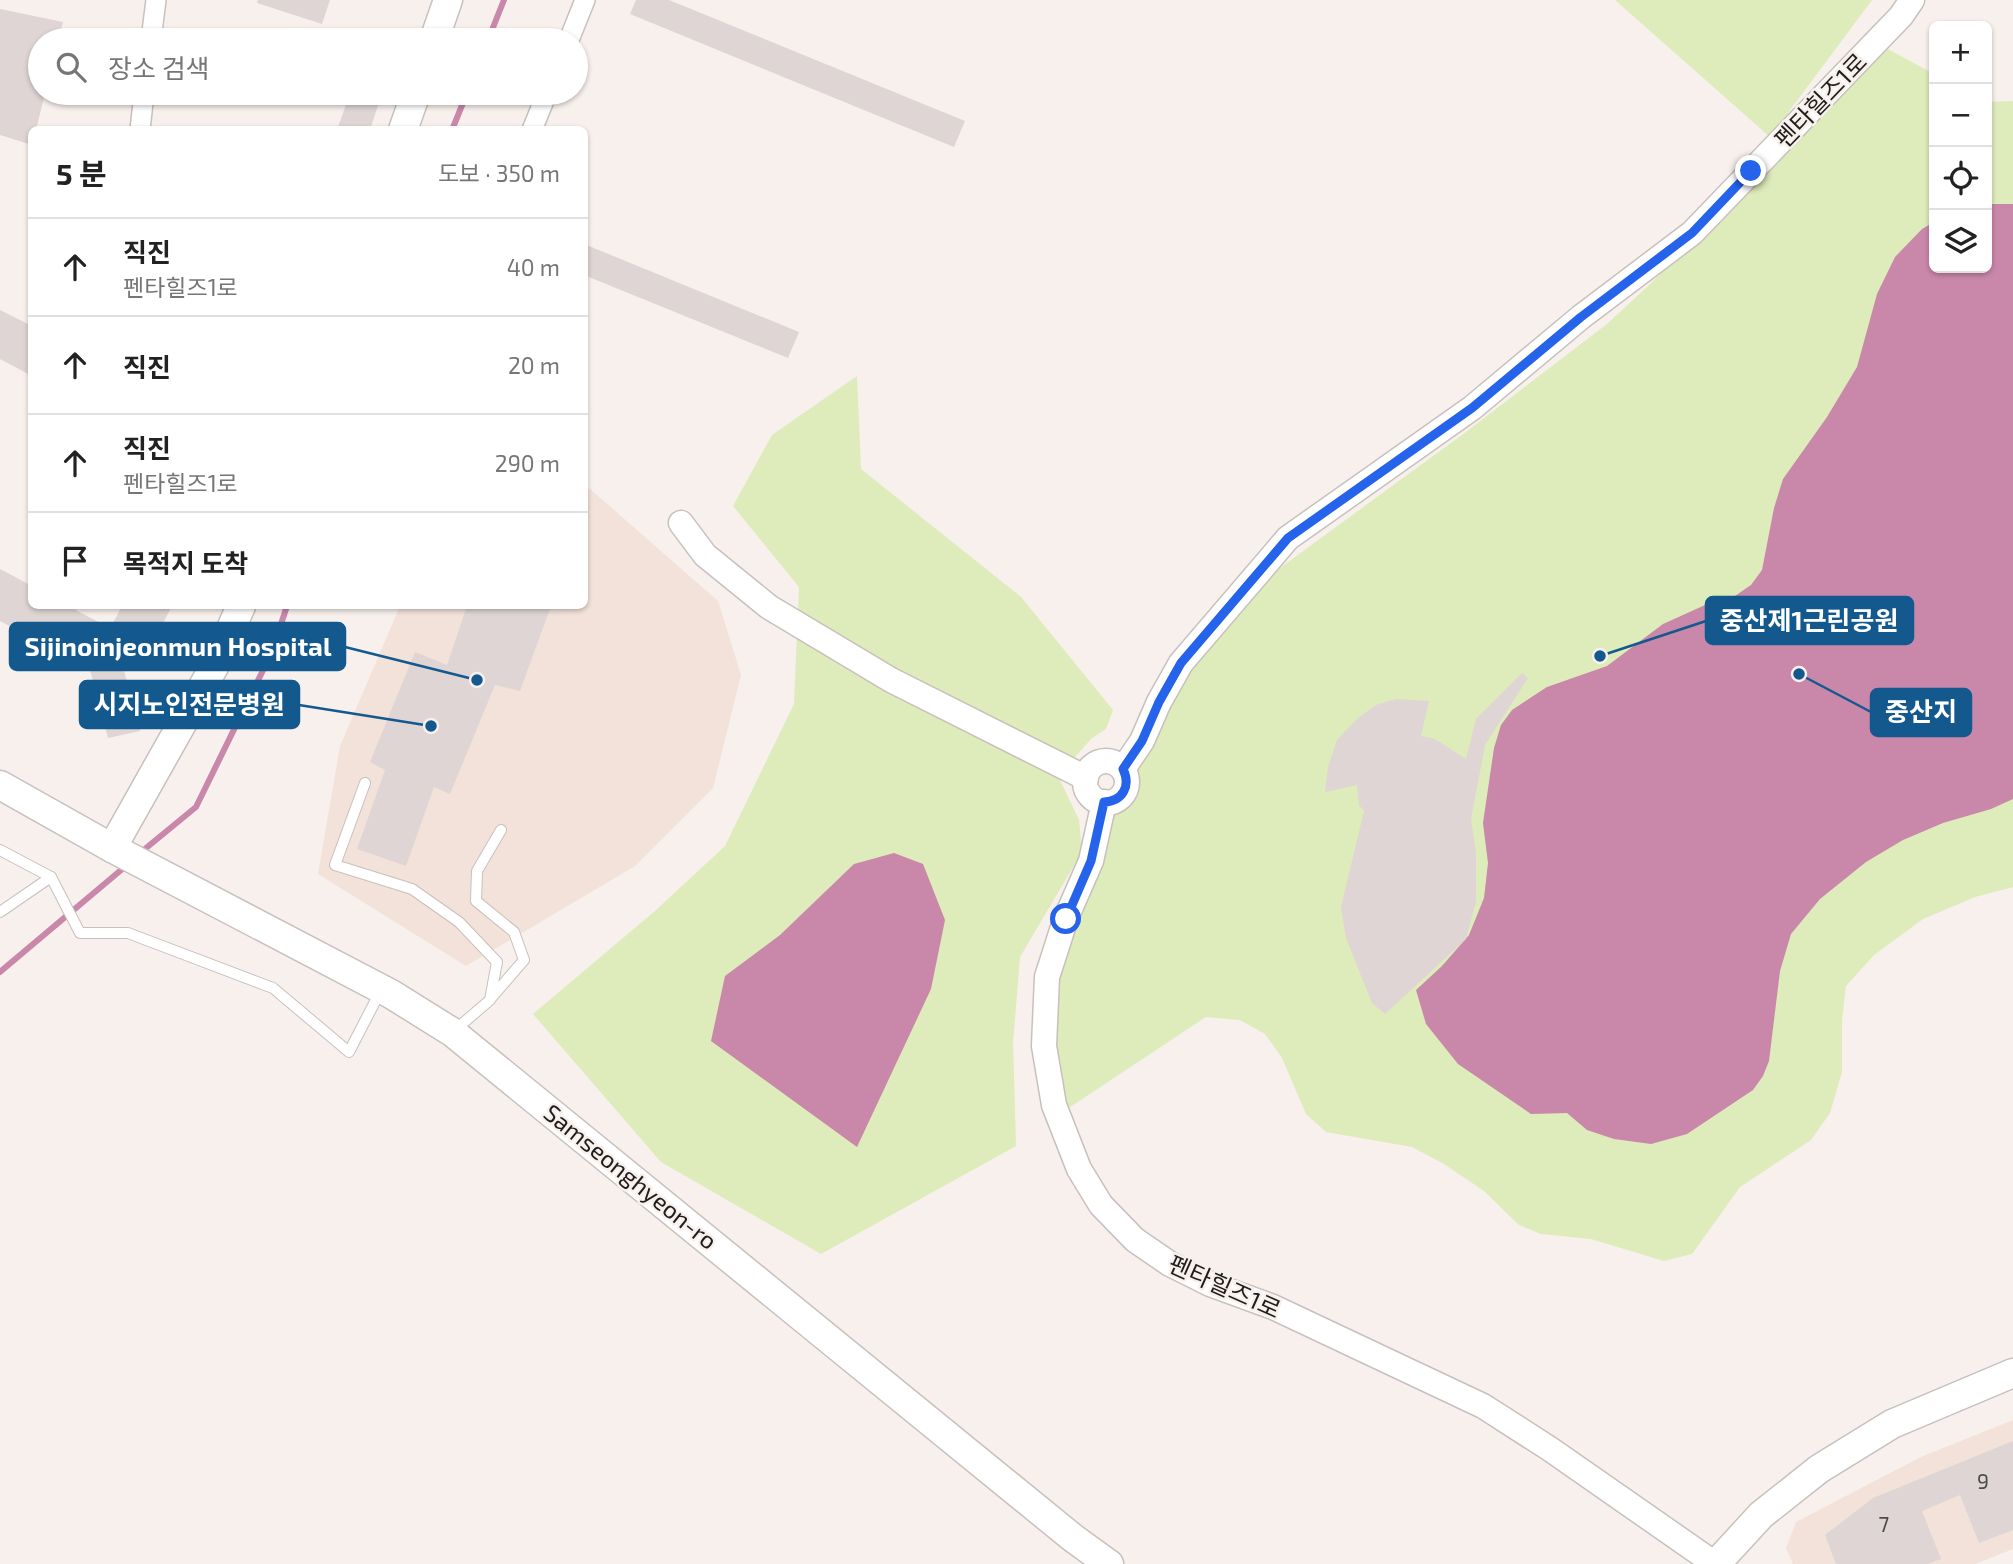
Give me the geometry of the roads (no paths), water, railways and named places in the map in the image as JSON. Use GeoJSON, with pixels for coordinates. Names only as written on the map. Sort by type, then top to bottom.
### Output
{"type":"FeatureCollection","features":[{"type":"Feature","properties":{"kind":"main road"},"geometry":{"type":"LineString","coordinates":[[438,28],[448,0]]}},
{"type":"Feature","properties":{"kind":"main road"},"geometry":{"type":"LineString","coordinates":[[404,126],[412,105]]}},
{"type":"Feature","properties":{"kind":"main road"},"geometry":{"type":"LineString","coordinates":[[112,848],[215,665],[240,609]]}},
{"type":"Feature","properties":{"kind":"main road","name":"Samseonghyeon-ro"},"geometry":{"type":"LineString","coordinates":[[0,785],[112,848],[382,989],[452,1032],[1073,1538],[1110,1564]]}},
{"type":"Feature","properties":{"kind":"main road"},"geometry":{"type":"LineString","coordinates":[[1715,1564],[1761,1515],[1819,1469],[1892,1424],[2013,1373]]}},
{"type":"Feature","properties":{"kind":"street"},"geometry":{"type":"LineString","coordinates":[[152,28],[156,0]]}},
{"type":"Feature","properties":{"kind":"street"},"geometry":{"type":"LineString","coordinates":[[574,28],[586,0]]}},
{"type":"Feature","properties":{"kind":"street","name":"펜타힐즈1로"},"geometry":{"type":"LineString","coordinates":[[1123,769],[1142,741],[1159,702],[1181,663],[1288,538],[1472,408],[1581,317],[1692,233],[1901,16],[1912,0]]}},
{"type":"Feature","properties":{"kind":"street"},"geometry":{"type":"LineString","coordinates":[[140,126],[142,105]]}},
{"type":"Feature","properties":{"kind":"street"},"geometry":{"type":"LineString","coordinates":[[534,126],[542,105]]}},
{"type":"Feature","properties":{"kind":"street"},"geometry":{"type":"LineString","coordinates":[[681,523],[705,555],[769,607],[891,680],[1086,778]]}},
{"type":"Feature","properties":{"kind":"street"},"geometry":{"type":"LineString","coordinates":[[1098,762],[1112,762],[1123,769],[1126,789],[1117,799],[1098,801],[1088,792],[1088,772],[1098,762]]}},
{"type":"Feature","properties":{"kind":"street","name":"펜타힐즈1로"},"geometry":{"type":"LineString","coordinates":[[1104,802],[1091,861],[1066,919],[1047,977],[1044,1046],[1054,1105],[1079,1169],[1101,1205],[1135,1240],[1170,1264],[1210,1284],[1273,1307],[1483,1406],[1550,1449],[1715,1564]]}},
{"type":"Feature","properties":{"kind":"lane"},"geometry":{"type":"LineString","coordinates":[[365,783],[335,865],[412,889],[459,922],[497,962],[490,1000]]}},
{"type":"Feature","properties":{"kind":"lane"},"geometry":{"type":"LineString","coordinates":[[452,1032],[490,1000],[524,960],[514,932],[476,901],[477,871],[500,830]]}},
{"type":"Feature","properties":{"kind":"lane"},"geometry":{"type":"LineString","coordinates":[[0,850],[51,877],[80,933],[128,933],[273,988],[349,1052],[382,989]]}},
{"type":"Feature","properties":{"kind":"lane"},"geometry":{"type":"LineString","coordinates":[[0,912],[51,877]]}},
{"type":"Feature","properties":{"kind":"waterway"},"geometry":{"type":"LineString","coordinates":[[493,28],[504,0]]}},
{"type":"Feature","properties":{"kind":"waterway"},"geometry":{"type":"LineString","coordinates":[[454,126],[462,105]]}},
{"type":"Feature","properties":{"kind":"waterway"},"geometry":{"type":"LineString","coordinates":[[140,853],[196,807],[271,654],[286,609]]}},
{"type":"Feature","properties":{"kind":"waterway"},"geometry":{"type":"LineString","coordinates":[[0,972],[127,865]]}},
{"type":"Feature","properties":{"kind":"place","name":"중산제1근린공원"},"geometry":{"type":"Point","coordinates":[1600,656]}},
{"type":"Feature","properties":{"kind":"place","name":"중산지"},"geometry":{"type":"Point","coordinates":[1799,674]}},
{"type":"Feature","properties":{"kind":"place","name":"Sijinoinjeonmun Hospital"},"geometry":{"type":"Point","coordinates":[477,680]}},
{"type":"Feature","properties":{"kind":"place","name":"시지노인전문병원"},"geometry":{"type":"Point","coordinates":[431,726]}}]}
